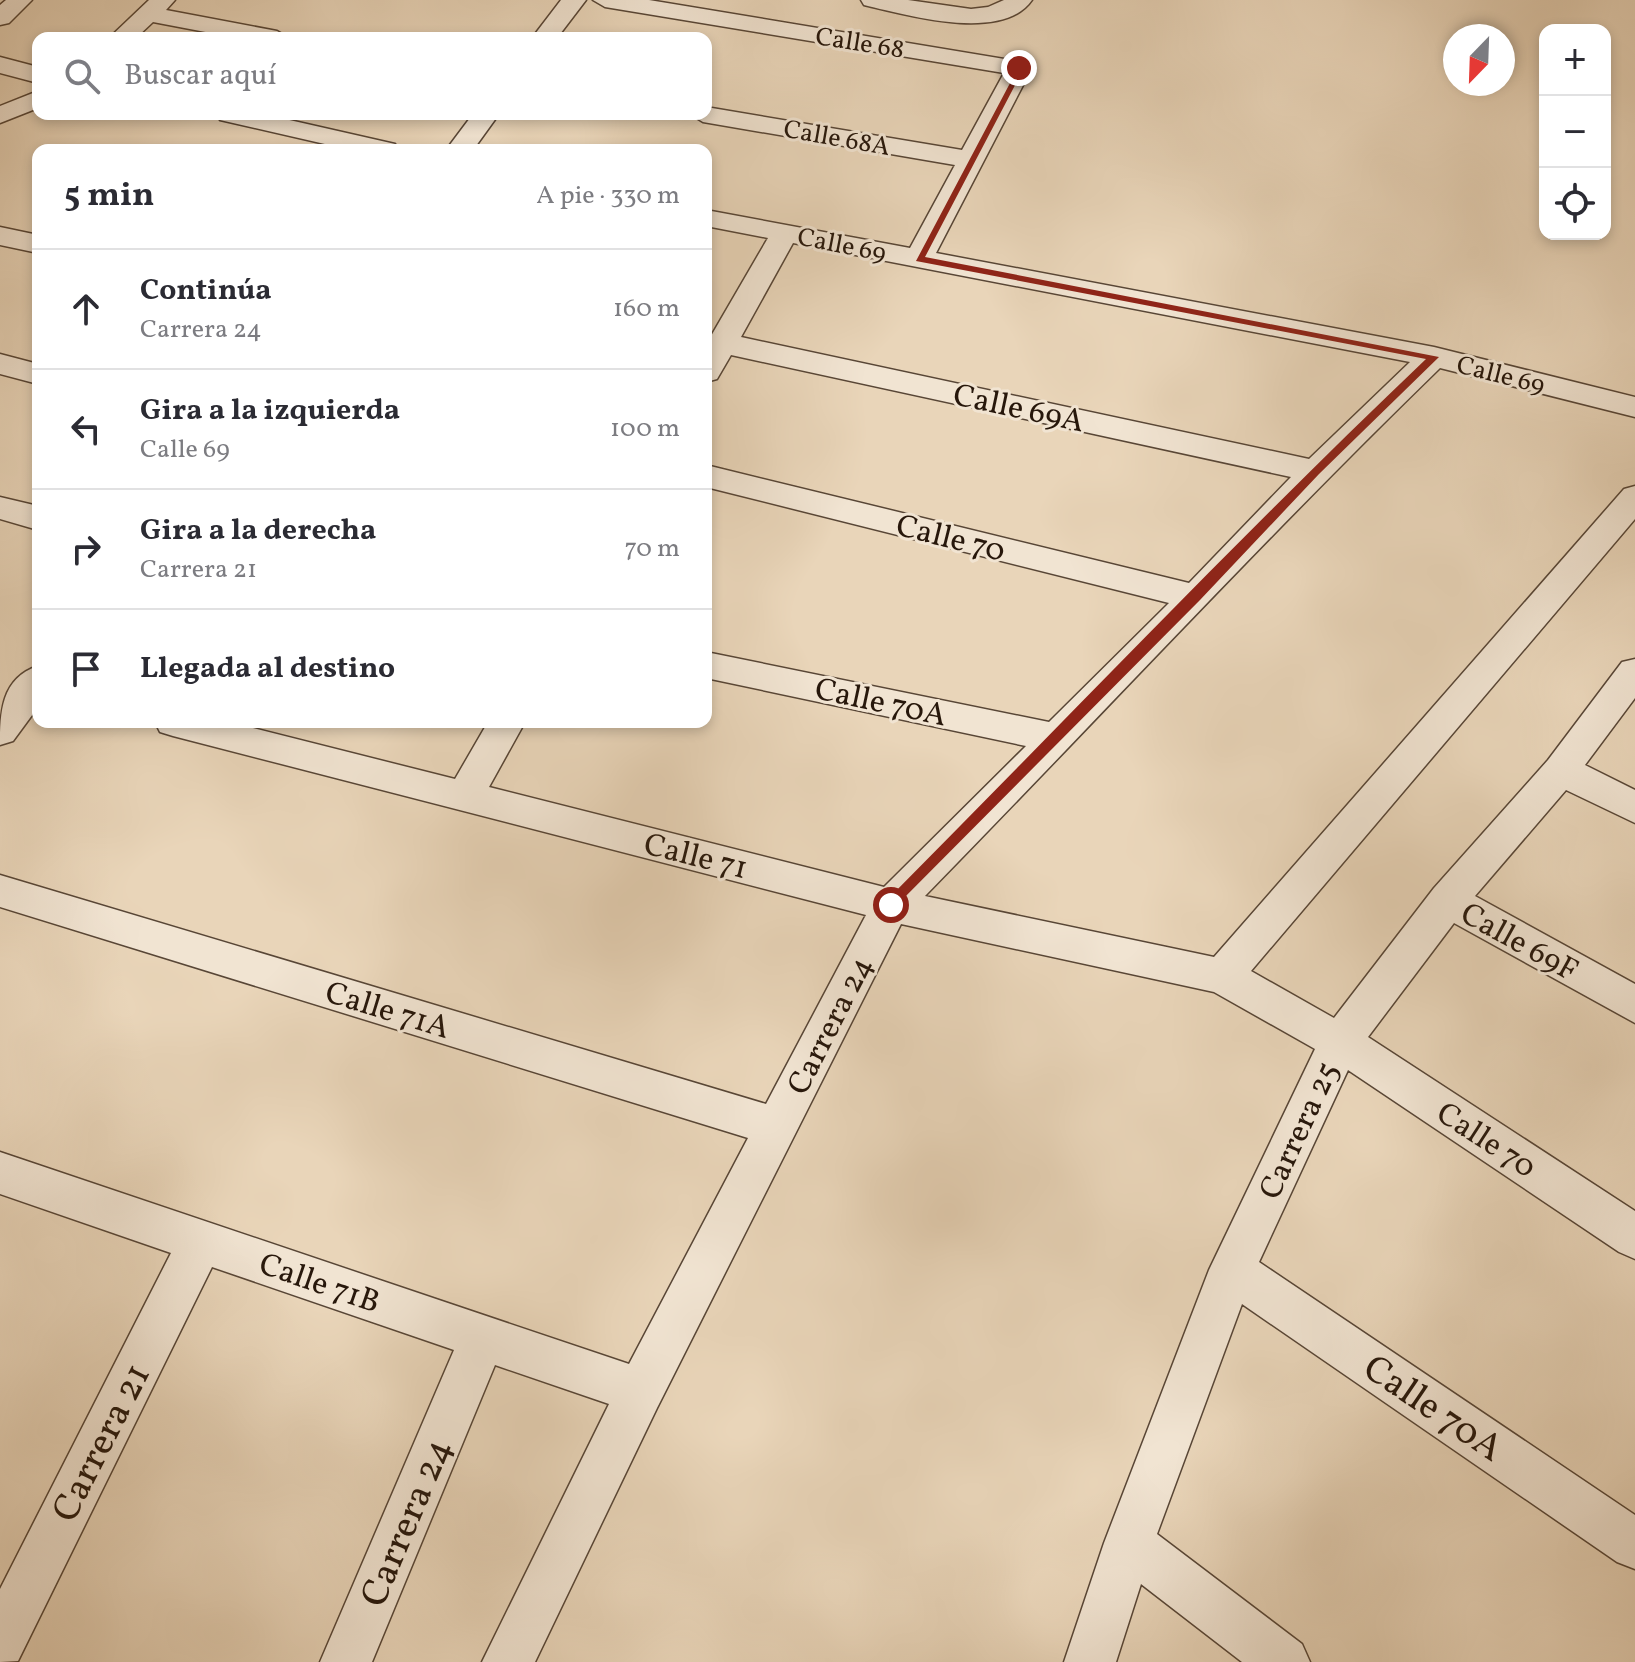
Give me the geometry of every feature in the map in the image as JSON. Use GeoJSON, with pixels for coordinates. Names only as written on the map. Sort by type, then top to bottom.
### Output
{"type":"FeatureCollection","features":[{"type":"Feature","properties":{"kind":"street"},"geometry":{"type":"LineString","coordinates":[[0,18],[20,0]]}},
{"type":"Feature","properties":{"kind":"street"},"geometry":{"type":"LineString","coordinates":[[549,32],[574,0]]}},
{"type":"Feature","properties":{"kind":"street","name":"Calle 68"},"geometry":{"type":"LineString","coordinates":[[605,0],[1019,68],[971,160]]}},
{"type":"Feature","properties":{"kind":"street"},"geometry":{"type":"LineString","coordinates":[[873,0],[967,16],[1003,12],[1020,0]]}},
{"type":"Feature","properties":{"kind":"street"},"geometry":{"type":"LineString","coordinates":[[128,32],[155,7],[253,32]]}},
{"type":"Feature","properties":{"kind":"street"},"geometry":{"type":"LineString","coordinates":[[0,65],[32,73]]}},
{"type":"Feature","properties":{"kind":"street"},"geometry":{"type":"LineString","coordinates":[[0,115],[32,102]]}},
{"type":"Feature","properties":{"kind":"street","name":"Calle 68A"},"geometry":{"type":"LineString","coordinates":[[712,116],[971,160]]}},
{"type":"Feature","properties":{"kind":"street"},"geometry":{"type":"LineString","coordinates":[[255,120],[360,144]]}},
{"type":"Feature","properties":{"kind":"street"},"geometry":{"type":"LineString","coordinates":[[464,144],[482,120]]}},
{"type":"Feature","properties":{"kind":"street"},"geometry":{"type":"LineString","coordinates":[[919,259],[971,160]]}},
{"type":"Feature","properties":{"kind":"street","name":"Calle 69"},"geometry":{"type":"LineString","coordinates":[[712,219],[1434,357],[1635,407]]}},
{"type":"Feature","properties":{"kind":"street"},"geometry":{"type":"LineString","coordinates":[[712,361],[785,233]]}},
{"type":"Feature","properties":{"kind":"street"},"geometry":{"type":"LineString","coordinates":[[0,236],[32,243]]}},
{"type":"Feature","properties":{"kind":"street","name":"Calle 69A"},"geometry":{"type":"LineString","coordinates":[[722,343],[1315,471]]}},
{"type":"Feature","properties":{"kind":"street","name":"Carrera 24"},"geometry":{"type":"LineString","coordinates":[[508,1662],[640,1391],[891,905],[1196,597],[1315,471],[1434,357]]}},
{"type":"Feature","properties":{"kind":"street"},"geometry":{"type":"LineString","coordinates":[[0,364],[32,372]]}},
{"type":"Feature","properties":{"kind":"street","name":"Calle 70"},"geometry":{"type":"LineString","coordinates":[[712,477],[1196,597]]}},
{"type":"Feature","properties":{"kind":"street"},"geometry":{"type":"LineString","coordinates":[[1222,976],[1635,497]]}},
{"type":"Feature","properties":{"kind":"street"},"geometry":{"type":"LineString","coordinates":[[0,508],[32,516]]}},
{"type":"Feature","properties":{"kind":"street","name":"Calle 70A"},"geometry":{"type":"LineString","coordinates":[[712,666],[1057,738]]}},
{"type":"Feature","properties":{"kind":"street","name":"Carrera 25"},"geometry":{"type":"LineString","coordinates":[[1090,1662],[1129,1543],[1232,1270],[1340,1042],[1448,900],[1561,770],[1635,672]]}},
{"type":"Feature","properties":{"kind":"street"},"geometry":{"type":"LineString","coordinates":[[0,731],[27,683]]}},
{"type":"Feature","properties":{"kind":"street","name":"Calle 71"},"geometry":{"type":"LineString","coordinates":[[197,728],[891,905],[1222,976]]}},
{"type":"Feature","properties":{"kind":"street"},"geometry":{"type":"LineString","coordinates":[[465,796],[504,728]]}},
{"type":"Feature","properties":{"kind":"street"},"geometry":{"type":"LineString","coordinates":[[1561,770],[1635,808]]}},
{"type":"Feature","properties":{"kind":"street","name":"Calle 71A"},"geometry":{"type":"LineString","coordinates":[[0,891],[776,1127]]}},
{"type":"Feature","properties":{"kind":"street","name":"Calle 69F"},"geometry":{"type":"LineString","coordinates":[[1448,900],[1635,1005]]}},
{"type":"Feature","properties":{"kind":"street","name":"Calle 70"},"geometry":{"type":"LineString","coordinates":[[1222,976],[1340,1042],[1635,1237]]}},
{"type":"Feature","properties":{"kind":"street","name":"Calle 71B"},"geometry":{"type":"LineString","coordinates":[[0,1173],[640,1391]]}},
{"type":"Feature","properties":{"kind":"street","name":"Carrera 21"},"geometry":{"type":"LineString","coordinates":[[0,1643],[201,1241]]}},
{"type":"Feature","properties":{"kind":"street","name":"Calle 70A"},"geometry":{"type":"LineString","coordinates":[[1232,1270],[1635,1544]]}},
{"type":"Feature","properties":{"kind":"street","name":"Carrera 24"},"geometry":{"type":"LineString","coordinates":[[346,1662],[483,1338]]}},
{"type":"Feature","properties":{"kind":"street"},"geometry":{"type":"LineString","coordinates":[[1129,1543],[1284,1662]]}},
{"type":"Feature","properties":{"kind":"route"},"geometry":{"type":"LineString","coordinates":[[891,905],[1196,597],[1315,471],[1434,357],[919,259],[1019,68]]}}]}
